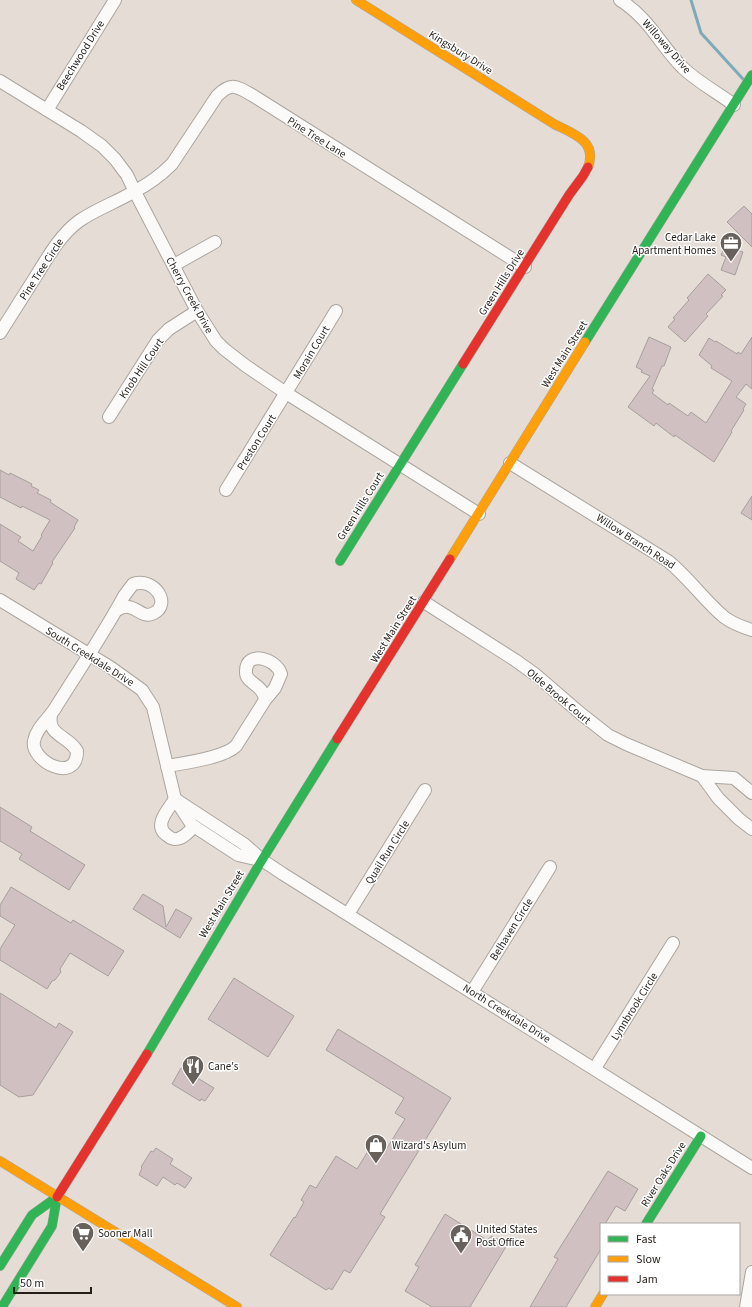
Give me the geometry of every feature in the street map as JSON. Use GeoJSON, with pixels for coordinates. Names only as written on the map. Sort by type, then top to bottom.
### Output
{"type":"FeatureCollection","features":[{"type":"Feature","properties":{"kind":"main road","name":"Kingsbury Drive"},"geometry":{"type":"LineString","coordinates":[[356,0],[554,124]]}},
{"type":"Feature","properties":{"kind":"main road","name":"West Main Street"},"geometry":{"type":"LineString","coordinates":[[0,1266],[32,1215],[57,1197],[131,1080],[262,860],[752,75]]}},
{"type":"Feature","properties":{"kind":"main road","name":"Green Hills Drive"},"geometry":{"type":"LineString","coordinates":[[400,464],[569,195],[589,167],[591,153],[588,144],[554,124]]}},
{"type":"Feature","properties":{"kind":"main road","name":"Green Hills Court"},"geometry":{"type":"LineString","coordinates":[[340,561],[400,464]]}},
{"type":"Feature","properties":{"kind":"main road","name":"River Oaks Drive"},"geometry":{"type":"LineString","coordinates":[[647,1223],[701,1136]]}},
{"type":"Feature","properties":{"kind":"main road"},"geometry":{"type":"LineString","coordinates":[[0,1160],[57,1197],[237,1307]]}},
{"type":"Feature","properties":{"kind":"main road","name":"West Main Street"},"geometry":{"type":"LineString","coordinates":[[2,1307],[52,1226],[57,1197]]}},
{"type":"Feature","properties":{"kind":"main road"},"geometry":{"type":"LineString","coordinates":[[595,1307],[602,1295]]}},
{"type":"Feature","properties":{"kind":"street","name":"Beechwood Drive"},"geometry":{"type":"LineString","coordinates":[[46,110],[115,0]]}},
{"type":"Feature","properties":{"kind":"street","name":"Willoway Drive"},"geometry":{"type":"LineString","coordinates":[[620,0],[632,8],[646,22],[684,69],[713,92],[734,105]]}},
{"type":"Feature","properties":{"kind":"street","name":"Cherry Creek Drive"},"geometry":{"type":"LineString","coordinates":[[0,81],[81,131],[102,146],[115,159],[128,175],[135,192],[197,311],[216,341],[224,349],[286,393],[479,514]]}},
{"type":"Feature","properties":{"kind":"street","name":"Pine Tree Lane"},"geometry":{"type":"LineString","coordinates":[[135,192],[154,180],[172,164],[217,96],[230,86],[236,86],[525,267]]}},
{"type":"Feature","properties":{"kind":"street","name":"Pine Tree Circle"},"geometry":{"type":"LineString","coordinates":[[0,333],[47,259],[69,229],[88,215],[117,199],[135,192]]}},
{"type":"Feature","properties":{"kind":"street"},"geometry":{"type":"LineString","coordinates":[[174,265],[215,242]]}},
{"type":"Feature","properties":{"kind":"street","name":"Knob Hill Court"},"geometry":{"type":"LineString","coordinates":[[109,417],[158,340],[169,330],[197,311]]}},
{"type":"Feature","properties":{"kind":"street","name":"Morain Court"},"geometry":{"type":"LineString","coordinates":[[286,393],[336,311]]}},
{"type":"Feature","properties":{"kind":"street","name":"Preston Court"},"geometry":{"type":"LineString","coordinates":[[226,490],[286,393]]}},
{"type":"Feature","properties":{"kind":"street","name":"Willow Branch Road"},"geometry":{"type":"LineString","coordinates":[[510,463],[668,561],[679,570],[724,616],[747,629]]}},
{"type":"Feature","properties":{"kind":"street","name":"South Creekdale Drive"},"geometry":{"type":"LineString","coordinates":[[0,600],[137,685],[146,695],[153,707],[175,800],[192,825],[238,855],[262,860]]}},
{"type":"Feature","properties":{"kind":"street","name":"Olde Brook Court"},"geometry":{"type":"LineString","coordinates":[[424,602],[536,675],[589,721],[608,734],[626,744],[702,776],[734,778],[752,793]]}},
{"type":"Feature","properties":{"kind":"street"},"geometry":{"type":"LineString","coordinates":[[51,715],[117,610]]}},
{"type":"Feature","properties":{"kind":"street"},"geometry":{"type":"LineString","coordinates":[[167,766],[216,756],[232,750],[241,739],[265,700]]}},
{"type":"Feature","properties":{"kind":"street"},"geometry":{"type":"LineString","coordinates":[[702,776],[718,798],[739,819],[752,829]]}},
{"type":"Feature","properties":{"kind":"street","name":"Quail Run Circle"},"geometry":{"type":"LineString","coordinates":[[348,914],[425,790]]}},
{"type":"Feature","properties":{"kind":"street"},"geometry":{"type":"LineString","coordinates":[[195,828],[190,830],[185,835],[175,839],[170,838],[162,831],[161,820],[175,800],[244,844],[262,860]]}},
{"type":"Feature","properties":{"kind":"street","name":"North Creekdale Drive"},"geometry":{"type":"LineString","coordinates":[[262,860],[752,1168]]}},
{"type":"Feature","properties":{"kind":"street","name":"Belhaven Circle"},"geometry":{"type":"LineString","coordinates":[[472,992],[550,867]]}},
{"type":"Feature","properties":{"kind":"street","name":"Lynnbrook Circle"},"geometry":{"type":"LineString","coordinates":[[595,1068],[673,943]]}},
{"type":"Feature","properties":{"kind":"street"},"geometry":{"type":"LineString","coordinates":[[746,1307],[752,1272]]}},
{"type":"Feature","properties":{"kind":"building"},"geometry":{"type":"Polygon","coordinates":[[[744,206],[752,214],[752,247],[727,222],[744,206]]]}},
{"type":"Feature","properties":{"kind":"building","name":"Cedar Lake Apartment Homes"},"geometry":{"type":"Polygon","coordinates":[[[725,246],[743,252],[735,275],[721,270],[726,257],[721,255],[725,246]]]}},
{"type":"Feature","properties":{"kind":"building"},"geometry":{"type":"Polygon","coordinates":[[[708,274],[726,290],[721,295],[723,296],[706,314],[708,316],[685,342],[668,327],[675,319],[673,318],[689,300],[687,298],[708,274]]]}},
{"type":"Feature","properties":{"kind":"building"},"geometry":{"type":"Polygon","coordinates":[[[649,337],[671,347],[664,366],[662,366],[652,389],[654,390],[652,393],[668,405],[669,403],[688,416],[691,412],[706,423],[732,381],[711,368],[712,366],[699,355],[709,338],[737,354],[738,352],[741,354],[752,337],[752,389],[746,384],[736,397],[746,404],[743,409],[744,410],[714,462],[675,435],[674,437],[656,423],[654,426],[628,407],[650,376],[641,372],[642,370],[636,367],[649,337]]]}},
{"type":"Feature","properties":{"kind":"building"},"geometry":{"type":"Polygon","coordinates":[[[0,470],[9,475],[10,473],[32,484],[31,486],[39,490],[37,493],[51,500],[50,502],[78,520],[74,527],[75,528],[52,562],[53,563],[41,584],[39,583],[34,590],[16,579],[19,573],[0,561],[0,524],[21,537],[18,541],[33,551],[50,520],[22,506],[21,508],[0,497],[0,470]]]}},
{"type":"Feature","properties":{"kind":"building"},"geometry":{"type":"Polygon","coordinates":[[[752,496],[752,520],[741,513],[752,496]]]}},
{"type":"Feature","properties":{"kind":"building"},"geometry":{"type":"Polygon","coordinates":[[[0,807],[32,827],[30,831],[85,865],[69,890],[19,859],[22,854],[0,841],[0,807]]]}},
{"type":"Feature","properties":{"kind":"building"},"geometry":{"type":"Polygon","coordinates":[[[11,887],[71,923],[73,920],[124,951],[108,976],[70,953],[60,969],[61,972],[55,980],[52,981],[47,989],[0,960],[0,949],[15,925],[0,916],[0,905],[11,887]]]}},
{"type":"Feature","properties":{"kind":"building"},"geometry":{"type":"Polygon","coordinates":[[[143,894],[163,906],[166,927],[176,909],[192,918],[180,938],[133,909],[143,894]]]}},
{"type":"Feature","properties":{"kind":"building"},"geometry":{"type":"Polygon","coordinates":[[[234,978],[294,1016],[268,1057],[208,1019],[234,978]]]}},
{"type":"Feature","properties":{"kind":"building"},"geometry":{"type":"Polygon","coordinates":[[[0,993],[56,1028],[59,1023],[73,1032],[33,1095],[19,1097],[0,1085],[0,993]]]}},
{"type":"Feature","properties":{"kind":"building"},"geometry":{"type":"Polygon","coordinates":[[[338,1029],[451,1098],[380,1214],[385,1217],[350,1273],[344,1270],[332,1290],[329,1288],[326,1290],[270,1255],[294,1217],[295,1218],[304,1202],[301,1200],[310,1185],[316,1188],[336,1156],[357,1169],[370,1148],[382,1156],[405,1119],[395,1113],[404,1098],[326,1050],[338,1029]]]}},
{"type":"Feature","properties":{"kind":"building","name":"Cane's"},"geometry":{"type":"Polygon","coordinates":[[[181,1068],[214,1088],[205,1101],[201,1099],[200,1101],[172,1084],[181,1068]]]}},
{"type":"Feature","properties":{"kind":"building"},"geometry":{"type":"Polygon","coordinates":[[[156,1148],[173,1159],[170,1164],[192,1178],[185,1188],[177,1183],[175,1185],[163,1177],[157,1186],[139,1175],[142,1168],[141,1167],[151,1151],[153,1152],[156,1148]]]}},
{"type":"Feature","properties":{"kind":"building"},"geometry":{"type":"Polygon","coordinates":[[[608,1171],[638,1189],[625,1211],[616,1206],[606,1223],[600,1223],[600,1251],[566,1307],[530,1307],[558,1259],[554,1257],[608,1171]]]}},
{"type":"Feature","properties":{"kind":"building","name":"United States Post Office"},"geometry":{"type":"Polygon","coordinates":[[[445,1214],[487,1240],[492,1236],[507,1245],[470,1307],[432,1307],[405,1291],[419,1267],[415,1265],[445,1214]]]}},
{"type":"Feature","properties":{"kind":"waterway"},"geometry":{"type":"LineString","coordinates":[[691,0],[701,33],[743,79]]}},
{"type":"Feature","properties":{"kind":"traffic: fast"},"geometry":{"type":"LineString","coordinates":[[585,342],[752,75]]}},
{"type":"Feature","properties":{"kind":"traffic: fast"},"geometry":{"type":"LineString","coordinates":[[340,561],[463,364]]}},
{"type":"Feature","properties":{"kind":"traffic: fast"},"geometry":{"type":"LineString","coordinates":[[147,1054],[262,860],[337,739]]}},
{"type":"Feature","properties":{"kind":"traffic: fast"},"geometry":{"type":"LineString","coordinates":[[647,1223],[701,1136]]}},
{"type":"Feature","properties":{"kind":"traffic: fast"},"geometry":{"type":"LineString","coordinates":[[0,1266],[32,1215],[57,1197]]}},
{"type":"Feature","properties":{"kind":"traffic: fast"},"geometry":{"type":"LineString","coordinates":[[2,1307],[52,1226],[57,1197]]}},
{"type":"Feature","properties":{"kind":"traffic: slow"},"geometry":{"type":"LineString","coordinates":[[356,0],[554,124],[582,139],[589,151],[590,158],[588,167]]}},
{"type":"Feature","properties":{"kind":"traffic: slow"},"geometry":{"type":"LineString","coordinates":[[450,559],[585,342]]}},
{"type":"Feature","properties":{"kind":"traffic: slow"},"geometry":{"type":"LineString","coordinates":[[0,1161],[237,1307]]}},
{"type":"Feature","properties":{"kind":"traffic: slow"},"geometry":{"type":"LineString","coordinates":[[595,1307],[602,1295]]}},
{"type":"Feature","properties":{"kind":"traffic: jam"},"geometry":{"type":"LineString","coordinates":[[463,364],[588,167]]}},
{"type":"Feature","properties":{"kind":"traffic: jam"},"geometry":{"type":"LineString","coordinates":[[337,739],[450,559]]}},
{"type":"Feature","properties":{"kind":"traffic: jam"},"geometry":{"type":"LineString","coordinates":[[57,1197],[147,1054]]}},
{"type":"Feature","properties":{"kind":"place","name":"Cedar Lake Apartment Homes"},"geometry":{"type":"Point","coordinates":[731,262]}},
{"type":"Feature","properties":{"kind":"place","name":"Cane's"},"geometry":{"type":"Point","coordinates":[193,1086]}},
{"type":"Feature","properties":{"kind":"place","name":"Wizard's Asylum"},"geometry":{"type":"Point","coordinates":[376,1164]}},
{"type":"Feature","properties":{"kind":"place","name":"Sooner Mall"},"geometry":{"type":"Point","coordinates":[83,1252]}},
{"type":"Feature","properties":{"kind":"place","name":"United States Post Office"},"geometry":{"type":"Point","coordinates":[461,1254]}}]}
